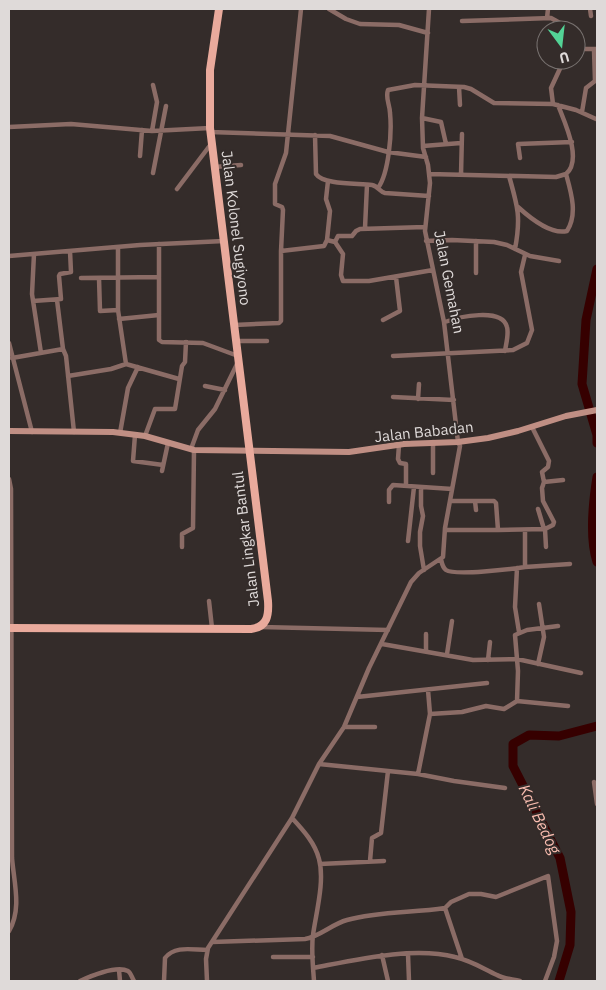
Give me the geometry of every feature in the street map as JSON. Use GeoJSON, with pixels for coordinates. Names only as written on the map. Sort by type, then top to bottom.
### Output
{"type":"FeatureCollection","features":[{"type":"Feature","properties":{"kind":"main road","name":"Jalan Kolonel Sugiyono"},"geometry":{"type":"LineString","coordinates":[[219,9],[210,70],[210,130],[249,450]]}},
{"type":"Feature","properties":{"kind":"main road","name":"Jalan Babadan"},"geometry":{"type":"LineString","coordinates":[[9,431],[120,433],[145,436],[192,449],[349,452],[399,445],[458,442],[488,438],[597,410]]}},
{"type":"Feature","properties":{"kind":"main road","name":"Jalan Lingkar Bantul"},"geometry":{"type":"LineString","coordinates":[[10,628],[247,629],[260,627],[267,620],[268,608],[249,450]]}},
{"type":"Feature","properties":{"kind":"street"},"geometry":{"type":"LineString","coordinates":[[234,325],[280,322],[283,210],[282,207],[275,204],[275,184],[286,153],[301,9]]}},
{"type":"Feature","properties":{"kind":"street"},"geometry":{"type":"LineString","coordinates":[[329,9],[356,23],[399,25],[428,33]]}},
{"type":"Feature","properties":{"kind":"street","name":"Jalan Gemahan"},"geometry":{"type":"LineString","coordinates":[[429,9],[422,118],[423,146],[429,174],[429,196],[425,227],[426,241],[449,353],[458,442],[460,446],[441,559]]}},
{"type":"Feature","properties":{"kind":"street"},"geometry":{"type":"LineString","coordinates":[[547,18],[548,9]]}},
{"type":"Feature","properties":{"kind":"street"},"geometry":{"type":"LineString","coordinates":[[590,9],[591,16]]}},
{"type":"Feature","properties":{"kind":"street"},"geometry":{"type":"LineString","coordinates":[[462,21],[547,18],[557,20]]}},
{"type":"Feature","properties":{"kind":"street"},"geometry":{"type":"LineString","coordinates":[[582,112],[586,89],[594,81],[596,49]]}},
{"type":"Feature","properties":{"kind":"street"},"geometry":{"type":"LineString","coordinates":[[429,174],[556,177],[566,174],[571,168],[572,142],[555,104],[551,88],[561,70]]}},
{"type":"Feature","properties":{"kind":"street"},"geometry":{"type":"LineString","coordinates":[[152,131],[157,102],[153,85]]}},
{"type":"Feature","properties":{"kind":"street"},"geometry":{"type":"LineString","coordinates":[[378,188],[384,178],[388,152],[390,112],[387,91],[415,85],[459,87],[471,89],[494,103],[555,104],[582,112],[596,119]]}},
{"type":"Feature","properties":{"kind":"street"},"geometry":{"type":"LineString","coordinates":[[459,87],[460,105]]}},
{"type":"Feature","properties":{"kind":"street"},"geometry":{"type":"LineString","coordinates":[[153,173],[166,106]]}},
{"type":"Feature","properties":{"kind":"street"},"geometry":{"type":"LineString","coordinates":[[422,118],[441,122],[446,144]]}},
{"type":"Feature","properties":{"kind":"street"},"geometry":{"type":"LineString","coordinates":[[9,127],[72,124],[152,131],[210,130],[288,136],[330,136],[388,152],[426,158]]}},
{"type":"Feature","properties":{"kind":"street"},"geometry":{"type":"LineString","coordinates":[[140,156],[142,130]]}},
{"type":"Feature","properties":{"kind":"street"},"geometry":{"type":"LineString","coordinates":[[461,175],[462,134]]}},
{"type":"Feature","properties":{"kind":"street"},"geometry":{"type":"LineString","coordinates":[[316,135],[316,174],[319,178],[328,181],[367,185],[378,188],[388,194],[429,196]]}},
{"type":"Feature","properties":{"kind":"street"},"geometry":{"type":"LineString","coordinates":[[520,158],[518,144],[572,142]]}},
{"type":"Feature","properties":{"kind":"street"},"geometry":{"type":"LineString","coordinates":[[423,146],[461,143]]}},
{"type":"Feature","properties":{"kind":"street"},"geometry":{"type":"LineString","coordinates":[[177,189],[211,144]]}},
{"type":"Feature","properties":{"kind":"street"},"geometry":{"type":"LineString","coordinates":[[214,167],[241,165]]}},
{"type":"Feature","properties":{"kind":"street"},"geometry":{"type":"LineString","coordinates":[[518,207],[538,223],[560,232],[567,231],[573,207],[566,174]]}},
{"type":"Feature","properties":{"kind":"street"},"geometry":{"type":"LineString","coordinates":[[509,176],[518,207],[519,226],[514,250]]}},
{"type":"Feature","properties":{"kind":"street"},"geometry":{"type":"LineString","coordinates":[[281,251],[324,246],[327,240],[330,211],[326,199],[328,181]]}},
{"type":"Feature","properties":{"kind":"street"},"geometry":{"type":"LineString","coordinates":[[365,228],[367,185]]}},
{"type":"Feature","properties":{"kind":"street"},"geometry":{"type":"LineString","coordinates":[[335,242],[338,236],[352,236],[356,230],[365,228],[425,227]]}},
{"type":"Feature","properties":{"kind":"street"},"geometry":{"type":"LineString","coordinates":[[327,240],[335,242],[344,256],[341,275],[343,281],[361,282],[433,270]]}},
{"type":"Feature","properties":{"kind":"street"},"geometry":{"type":"LineString","coordinates":[[507,245],[516,240]]}},
{"type":"Feature","properties":{"kind":"street"},"geometry":{"type":"LineString","coordinates":[[9,256],[118,246],[224,241]]}},
{"type":"Feature","properties":{"kind":"street"},"geometry":{"type":"LineString","coordinates":[[426,241],[494,242],[507,245],[525,254],[559,261]]}},
{"type":"Feature","properties":{"kind":"street"},"geometry":{"type":"LineString","coordinates":[[476,241],[476,273]]}},
{"type":"Feature","properties":{"kind":"street"},"geometry":{"type":"LineString","coordinates":[[159,244],[160,342],[209,344],[238,358],[225,390],[212,413],[198,430],[192,449],[193,528],[182,534],[182,547]]}},
{"type":"Feature","properties":{"kind":"street"},"geometry":{"type":"LineString","coordinates":[[118,246],[118,310],[126,364]]}},
{"type":"Feature","properties":{"kind":"street"},"geometry":{"type":"LineString","coordinates":[[33,301],[62,298],[59,275],[71,272],[70,251]]}},
{"type":"Feature","properties":{"kind":"street"},"geometry":{"type":"LineString","coordinates":[[34,254],[32,288],[41,353]]}},
{"type":"Feature","properties":{"kind":"street"},"geometry":{"type":"LineString","coordinates":[[394,356],[505,351],[522,347],[527,343],[531,335],[530,317],[521,272],[525,254]]}},
{"type":"Feature","properties":{"kind":"street"},"geometry":{"type":"LineString","coordinates":[[81,278],[159,277]]}},
{"type":"Feature","properties":{"kind":"street"},"geometry":{"type":"LineString","coordinates":[[383,320],[400,311],[396,277]]}},
{"type":"Feature","properties":{"kind":"street"},"geometry":{"type":"LineString","coordinates":[[99,278],[100,311],[118,310]]}},
{"type":"Feature","properties":{"kind":"street"},"geometry":{"type":"LineString","coordinates":[[57,300],[63,349],[66,354],[74,432]]}},
{"type":"Feature","properties":{"kind":"street"},"geometry":{"type":"LineString","coordinates":[[119,319],[159,314]]}},
{"type":"Feature","properties":{"kind":"street"},"geometry":{"type":"LineString","coordinates":[[444,322],[459,317],[483,315],[502,320],[507,327],[505,351]]}},
{"type":"Feature","properties":{"kind":"street"},"geometry":{"type":"LineString","coordinates":[[236,341],[267,341]]}},
{"type":"Feature","properties":{"kind":"street"},"geometry":{"type":"LineString","coordinates":[[145,436],[154,410],[160,408],[175,409],[179,379],[185,362],[186,342]]}},
{"type":"Feature","properties":{"kind":"street"},"geometry":{"type":"LineString","coordinates":[[9,343],[32,432]]}},
{"type":"Feature","properties":{"kind":"street"},"geometry":{"type":"LineString","coordinates":[[12,358],[63,349]]}},
{"type":"Feature","properties":{"kind":"street"},"geometry":{"type":"LineString","coordinates":[[68,376],[111,369],[126,364],[179,379]]}},
{"type":"Feature","properties":{"kind":"street"},"geometry":{"type":"LineString","coordinates":[[120,433],[128,388],[138,367]]}},
{"type":"Feature","properties":{"kind":"street"},"geometry":{"type":"LineString","coordinates":[[418,399],[419,384]]}},
{"type":"Feature","properties":{"kind":"street"},"geometry":{"type":"LineString","coordinates":[[205,386],[225,390]]}},
{"type":"Feature","properties":{"kind":"street"},"geometry":{"type":"LineString","coordinates":[[393,398],[454,400]]}},
{"type":"Feature","properties":{"kind":"street"},"geometry":{"type":"LineString","coordinates":[[445,530],[525,530],[544,529],[553,525],[554,522],[543,501],[542,488],[544,482],[542,472],[548,467],[549,461],[532,427]]}},
{"type":"Feature","properties":{"kind":"street"},"geometry":{"type":"LineString","coordinates":[[136,435],[133,461],[163,468],[168,443]]}},
{"type":"Feature","properties":{"kind":"street"},"geometry":{"type":"LineString","coordinates":[[433,473],[434,442]]}},
{"type":"Feature","properties":{"kind":"street"},"geometry":{"type":"LineString","coordinates":[[399,445],[399,462],[406,464],[406,486]]}},
{"type":"Feature","properties":{"kind":"street"},"geometry":{"type":"LineString","coordinates":[[9,479],[11,489],[11,859],[17,912],[14,923],[9,931]]}},
{"type":"Feature","properties":{"kind":"street"},"geometry":{"type":"LineString","coordinates":[[544,482],[563,480]]}},
{"type":"Feature","properties":{"kind":"street"},"geometry":{"type":"LineString","coordinates":[[389,502],[389,490],[396,485],[452,489]]}},
{"type":"Feature","properties":{"kind":"street"},"geometry":{"type":"LineString","coordinates":[[408,541],[414,487]]}},
{"type":"Feature","properties":{"kind":"street"},"geometry":{"type":"LineString","coordinates":[[421,487],[423,516],[420,546],[424,570]]}},
{"type":"Feature","properties":{"kind":"street"},"geometry":{"type":"LineString","coordinates":[[450,501],[494,501],[496,503],[498,530]]}},
{"type":"Feature","properties":{"kind":"street"},"geometry":{"type":"LineString","coordinates":[[475,501],[476,510]]}},
{"type":"Feature","properties":{"kind":"street"},"geometry":{"type":"LineString","coordinates":[[538,509],[544,529],[546,547]]}},
{"type":"Feature","properties":{"kind":"street"},"geometry":{"type":"LineString","coordinates":[[525,530],[526,566]]}},
{"type":"Feature","properties":{"kind":"street"},"geometry":{"type":"LineString","coordinates":[[207,981],[207,950],[292,818],[319,764],[344,727],[369,668],[411,582],[424,570],[441,559],[447,571],[464,572],[570,564]]}},
{"type":"Feature","properties":{"kind":"street"},"geometry":{"type":"LineString","coordinates":[[517,568],[515,607],[519,632]]}},
{"type":"Feature","properties":{"kind":"street"},"geometry":{"type":"LineString","coordinates":[[209,601],[212,628]]}},
{"type":"Feature","properties":{"kind":"street"},"geometry":{"type":"LineString","coordinates":[[538,664],[543,641],[539,604]]}},
{"type":"Feature","properties":{"kind":"street"},"geometry":{"type":"LineString","coordinates":[[267,620],[277,628]]}},
{"type":"Feature","properties":{"kind":"street"},"geometry":{"type":"LineString","coordinates":[[447,654],[452,621]]}},
{"type":"Feature","properties":{"kind":"street"},"geometry":{"type":"LineString","coordinates":[[517,701],[517,659],[514,637],[519,632],[558,626]]}},
{"type":"Feature","properties":{"kind":"street"},"geometry":{"type":"LineString","coordinates":[[260,627],[388,630]]}},
{"type":"Feature","properties":{"kind":"street"},"geometry":{"type":"LineString","coordinates":[[426,634],[426,651]]}},
{"type":"Feature","properties":{"kind":"street"},"geometry":{"type":"LineString","coordinates":[[488,660],[490,642]]}},
{"type":"Feature","properties":{"kind":"street"},"geometry":{"type":"LineString","coordinates":[[382,644],[473,660],[517,659],[581,673]]}},
{"type":"Feature","properties":{"kind":"street"},"geometry":{"type":"LineString","coordinates":[[357,697],[487,683]]}},
{"type":"Feature","properties":{"kind":"street"},"geometry":{"type":"LineString","coordinates":[[418,774],[430,714],[428,690]]}},
{"type":"Feature","properties":{"kind":"street"},"geometry":{"type":"LineString","coordinates":[[430,714],[462,712],[486,706],[504,709],[517,701],[568,706]]}},
{"type":"Feature","properties":{"kind":"street"},"geometry":{"type":"LineString","coordinates":[[344,727],[375,727]]}},
{"type":"Feature","properties":{"kind":"street"},"geometry":{"type":"LineString","coordinates":[[319,764],[388,770],[504,788]]}},
{"type":"Feature","properties":{"kind":"street"},"geometry":{"type":"LineString","coordinates":[[370,861],[372,838],[381,833],[388,770]]}},
{"type":"Feature","properties":{"kind":"street"},"geometry":{"type":"LineString","coordinates":[[594,782],[597,804]]}},
{"type":"Feature","properties":{"kind":"street"},"geometry":{"type":"LineString","coordinates":[[292,818],[310,840],[317,852],[320,864],[320,885],[313,938],[314,981]]}},
{"type":"Feature","properties":{"kind":"street"},"geometry":{"type":"LineString","coordinates":[[320,864],[384,861]]}},
{"type":"Feature","properties":{"kind":"street"},"geometry":{"type":"LineString","coordinates":[[212,942],[313,938],[335,924],[357,917],[445,908],[452,902],[469,894],[496,897],[548,876],[557,941],[554,957],[545,981]]}},
{"type":"Feature","properties":{"kind":"street"},"geometry":{"type":"LineString","coordinates":[[445,908],[462,959]]}},
{"type":"Feature","properties":{"kind":"street"},"geometry":{"type":"LineString","coordinates":[[164,981],[165,958],[172,951],[207,950]]}},
{"type":"Feature","properties":{"kind":"street"},"geometry":{"type":"LineString","coordinates":[[408,954],[409,981]]}},
{"type":"Feature","properties":{"kind":"street"},"geometry":{"type":"LineString","coordinates":[[313,968],[382,955],[439,955],[476,963],[499,976],[520,981]]}},
{"type":"Feature","properties":{"kind":"street"},"geometry":{"type":"LineString","coordinates":[[382,955],[388,981]]}},
{"type":"Feature","properties":{"kind":"street"},"geometry":{"type":"LineString","coordinates":[[273,957],[313,957]]}},
{"type":"Feature","properties":{"kind":"street"},"geometry":{"type":"LineString","coordinates":[[119,970],[120,981]]}},
{"type":"Feature","properties":{"kind":"street"},"geometry":{"type":"LineString","coordinates":[[80,981],[100,973],[119,970],[130,972],[134,981]]}},
{"type":"Feature","properties":{"kind":"waterway","name":"Kali Bedog"},"geometry":{"type":"LineString","coordinates":[[597,269],[586,320],[582,384],[597,435],[597,443]]}},
{"type":"Feature","properties":{"kind":"waterway","name":"Kali Bedog"},"geometry":{"type":"LineString","coordinates":[[597,477],[592,531],[597,562]]}},
{"type":"Feature","properties":{"kind":"waterway","name":"Kali Bedog"},"geometry":{"type":"LineString","coordinates":[[559,981],[570,945],[571,912],[560,858],[513,766],[513,744],[529,735],[559,736],[597,726]]}}]}
